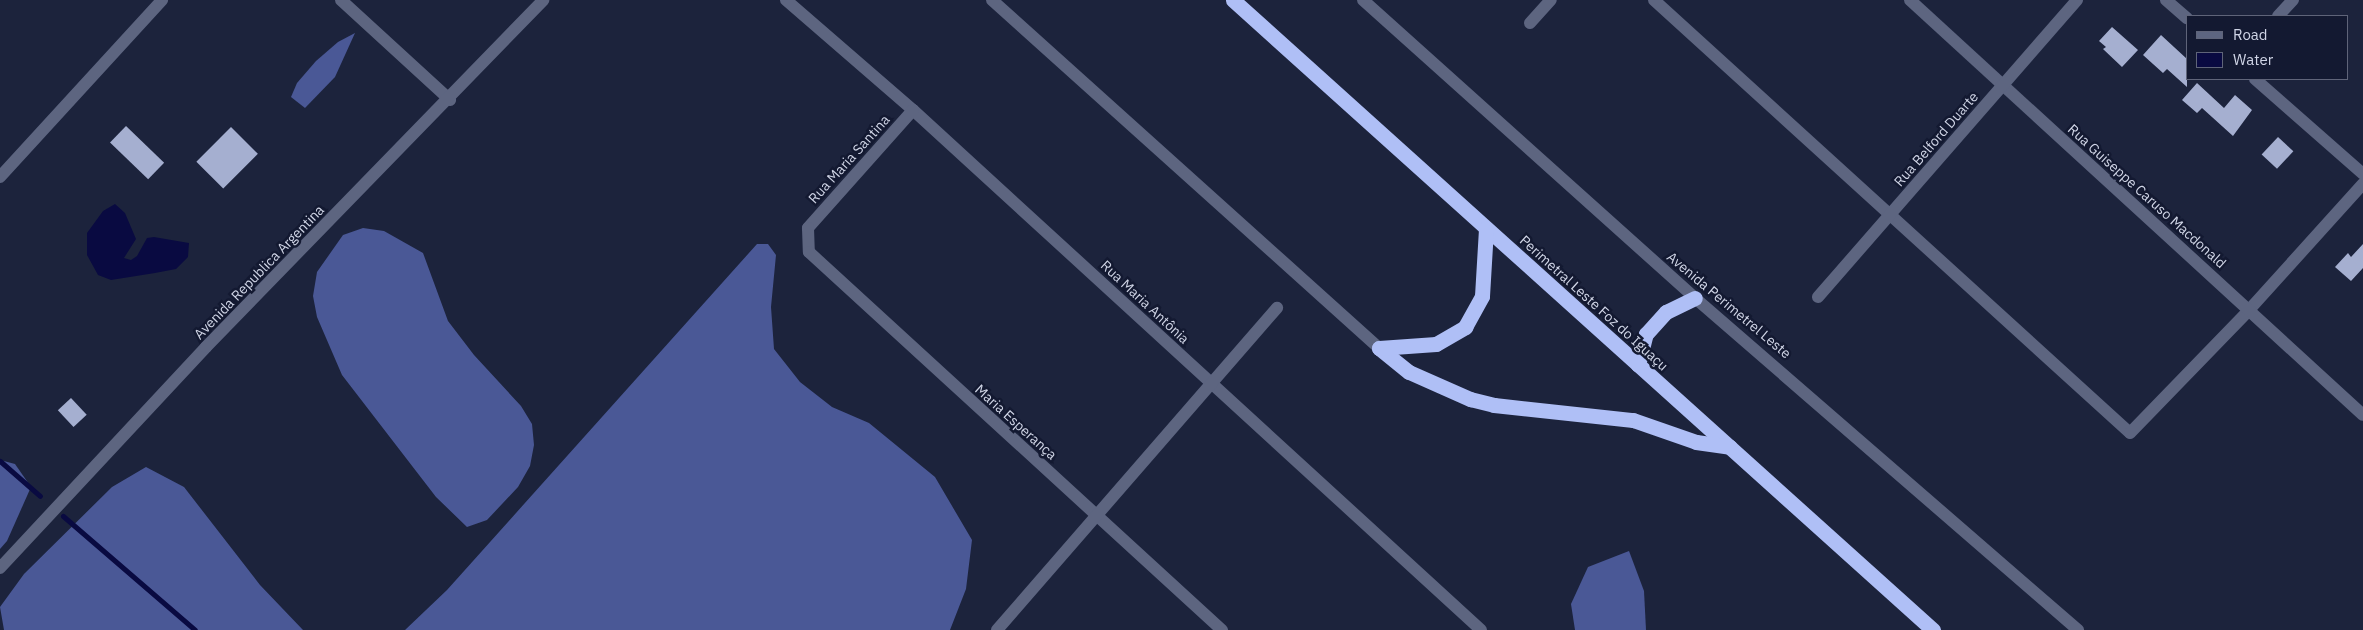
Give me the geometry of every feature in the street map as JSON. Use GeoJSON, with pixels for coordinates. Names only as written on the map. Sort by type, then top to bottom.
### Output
{"type":"FeatureCollection","features":[{"type":"Feature","properties":{"kind":"highway","name":"Perimetral Leste Foz do Iguaçu"},"geometry":{"type":"LineString","coordinates":[[1233,0],[1934,630]]}},
{"type":"Feature","properties":{"kind":"highway"},"geometry":{"type":"LineString","coordinates":[[1378,348],[1436,344],[1465,327],[1482,296],[1486,228]]}},
{"type":"Feature","properties":{"kind":"highway"},"geometry":{"type":"LineString","coordinates":[[1638,365],[1646,334],[1666,312],[1695,298]]}},
{"type":"Feature","properties":{"kind":"highway"},"geometry":{"type":"LineString","coordinates":[[1378,348],[1409,372],[1470,399],[1494,405],[1633,420],[1670,430],[1696,442],[1730,447]]}},
{"type":"Feature","properties":{"kind":"street"},"geometry":{"type":"LineString","coordinates":[[0,177],[162,0]]}},
{"type":"Feature","properties":{"kind":"street"},"geometry":{"type":"LineString","coordinates":[[340,0],[450,100]]}},
{"type":"Feature","properties":{"kind":"street","name":"Avenida Republica Argentina"},"geometry":{"type":"LineString","coordinates":[[0,568],[206,346],[450,100],[544,0]]}},
{"type":"Feature","properties":{"kind":"street","name":"Rua Maria Antônia"},"geometry":{"type":"LineString","coordinates":[[786,0],[913,110],[1481,630]]}},
{"type":"Feature","properties":{"kind":"street"},"geometry":{"type":"LineString","coordinates":[[992,0],[1378,348]]}},
{"type":"Feature","properties":{"kind":"street","name":"Avenida Perimetrel Leste"},"geometry":{"type":"LineString","coordinates":[[1363,0],[1695,298],[2078,630]]}},
{"type":"Feature","properties":{"kind":"street"},"geometry":{"type":"LineString","coordinates":[[1530,23],[1551,0]]}},
{"type":"Feature","properties":{"kind":"street"},"geometry":{"type":"LineString","coordinates":[[1654,0],[2130,433],[2250,310],[2363,184]]}},
{"type":"Feature","properties":{"kind":"street","name":"Rua Guiseppe Caruso Macdonald"},"geometry":{"type":"LineString","coordinates":[[1910,0],[2363,415]]}},
{"type":"Feature","properties":{"kind":"street","name":"Rua Belford Duarte"},"geometry":{"type":"LineString","coordinates":[[1818,297],[2077,0]]}},
{"type":"Feature","properties":{"kind":"street"},"geometry":{"type":"LineString","coordinates":[[2166,0],[2186,17]]}},
{"type":"Feature","properties":{"kind":"street"},"geometry":{"type":"LineString","coordinates":[[2279,15],[2293,0]]}},
{"type":"Feature","properties":{"kind":"street"},"geometry":{"type":"LineString","coordinates":[[2256,80],[2363,174]]}},
{"type":"Feature","properties":{"kind":"street","name":"Rua Maria Santina"},"geometry":{"type":"LineString","coordinates":[[808,228],[913,110]]}},
{"type":"Feature","properties":{"kind":"street","name":"Maria Esperança"},"geometry":{"type":"LineString","coordinates":[[808,228],[809,252],[821,266],[1222,630]]}},
{"type":"Feature","properties":{"kind":"street"},"geometry":{"type":"LineString","coordinates":[[997,630],[1210,382],[1277,308]]}},
{"type":"Feature","properties":{"kind":"shaded area"},"geometry":{"type":"Polygon","coordinates":[[[355,33],[335,77],[305,108],[291,97],[297,83],[316,61],[338,42],[355,33]]]}},
{"type":"Feature","properties":{"kind":"shaded area"},"geometry":{"type":"Polygon","coordinates":[[[363,228],[384,231],[423,253],[448,321],[474,355],[521,406],[532,424],[534,445],[530,466],[518,487],[487,520],[467,527],[436,497],[342,375],[317,317],[313,296],[317,272],[343,235],[363,228]]]}},
{"type":"Feature","properties":{"kind":"shaded area"},"geometry":{"type":"Polygon","coordinates":[[[757,244],[768,244],[776,255],[771,307],[774,349],[800,382],[832,407],[869,423],[935,477],[972,540],[966,589],[950,630],[405,630],[447,590],[757,244]]]}},
{"type":"Feature","properties":{"kind":"shaded area"},"geometry":{"type":"Polygon","coordinates":[[[0,460],[15,464],[31,487],[7,541],[0,549],[0,460]]]}},
{"type":"Feature","properties":{"kind":"shaded area"},"geometry":{"type":"Polygon","coordinates":[[[146,467],[184,487],[260,585],[303,630],[4,630],[0,607],[24,574],[112,487],[146,467]]]}},
{"type":"Feature","properties":{"kind":"shaded area"},"geometry":{"type":"Polygon","coordinates":[[[1629,551],[1644,591],[1646,630],[1575,630],[1571,604],[1588,567],[1629,551]]]}},
{"type":"Feature","properties":{"kind":"water"},"geometry":{"type":"Polygon","coordinates":[[[115,204],[125,213],[136,239],[124,258],[131,260],[137,256],[147,238],[154,237],[189,243],[188,257],[176,269],[111,280],[98,275],[87,255],[87,233],[103,211],[115,204]]]}},
{"type":"Feature","properties":{"kind":"building"},"geometry":{"type":"Polygon","coordinates":[[[2112,27],[2138,50],[2122,67],[2103,49],[2106,47],[2099,41],[2112,27]]]}},
{"type":"Feature","properties":{"kind":"building"},"geometry":{"type":"Polygon","coordinates":[[[2161,35],[2186,58],[2187,87],[2167,69],[2163,73],[2143,55],[2161,35]]]}},
{"type":"Feature","properties":{"kind":"building"},"geometry":{"type":"Polygon","coordinates":[[[2197,83],[2224,108],[2235,95],[2252,110],[2233,136],[2202,108],[2197,113],[2182,100],[2197,83]]]}},
{"type":"Feature","properties":{"kind":"building"},"geometry":{"type":"Polygon","coordinates":[[[126,126],[164,163],[148,179],[110,143],[126,126]]]}},
{"type":"Feature","properties":{"kind":"building"},"geometry":{"type":"Polygon","coordinates":[[[231,127],[258,154],[223,189],[196,162],[231,127]]]}},
{"type":"Feature","properties":{"kind":"building"},"geometry":{"type":"Polygon","coordinates":[[[2278,137],[2293,151],[2277,169],[2262,155],[2278,137]]]}},
{"type":"Feature","properties":{"kind":"building"},"geometry":{"type":"Polygon","coordinates":[[[2363,244],[2363,268],[2351,281],[2335,267],[2348,253],[2351,257],[2363,244]]]}},
{"type":"Feature","properties":{"kind":"building"},"geometry":{"type":"Polygon","coordinates":[[[71,398],[87,415],[74,427],[58,410],[71,398]]]}},
{"type":"Feature","properties":{"kind":"waterway"},"geometry":{"type":"LineString","coordinates":[[0,461],[40,496]]}},
{"type":"Feature","properties":{"kind":"waterway"},"geometry":{"type":"LineString","coordinates":[[63,516],[195,630]]}}]}
